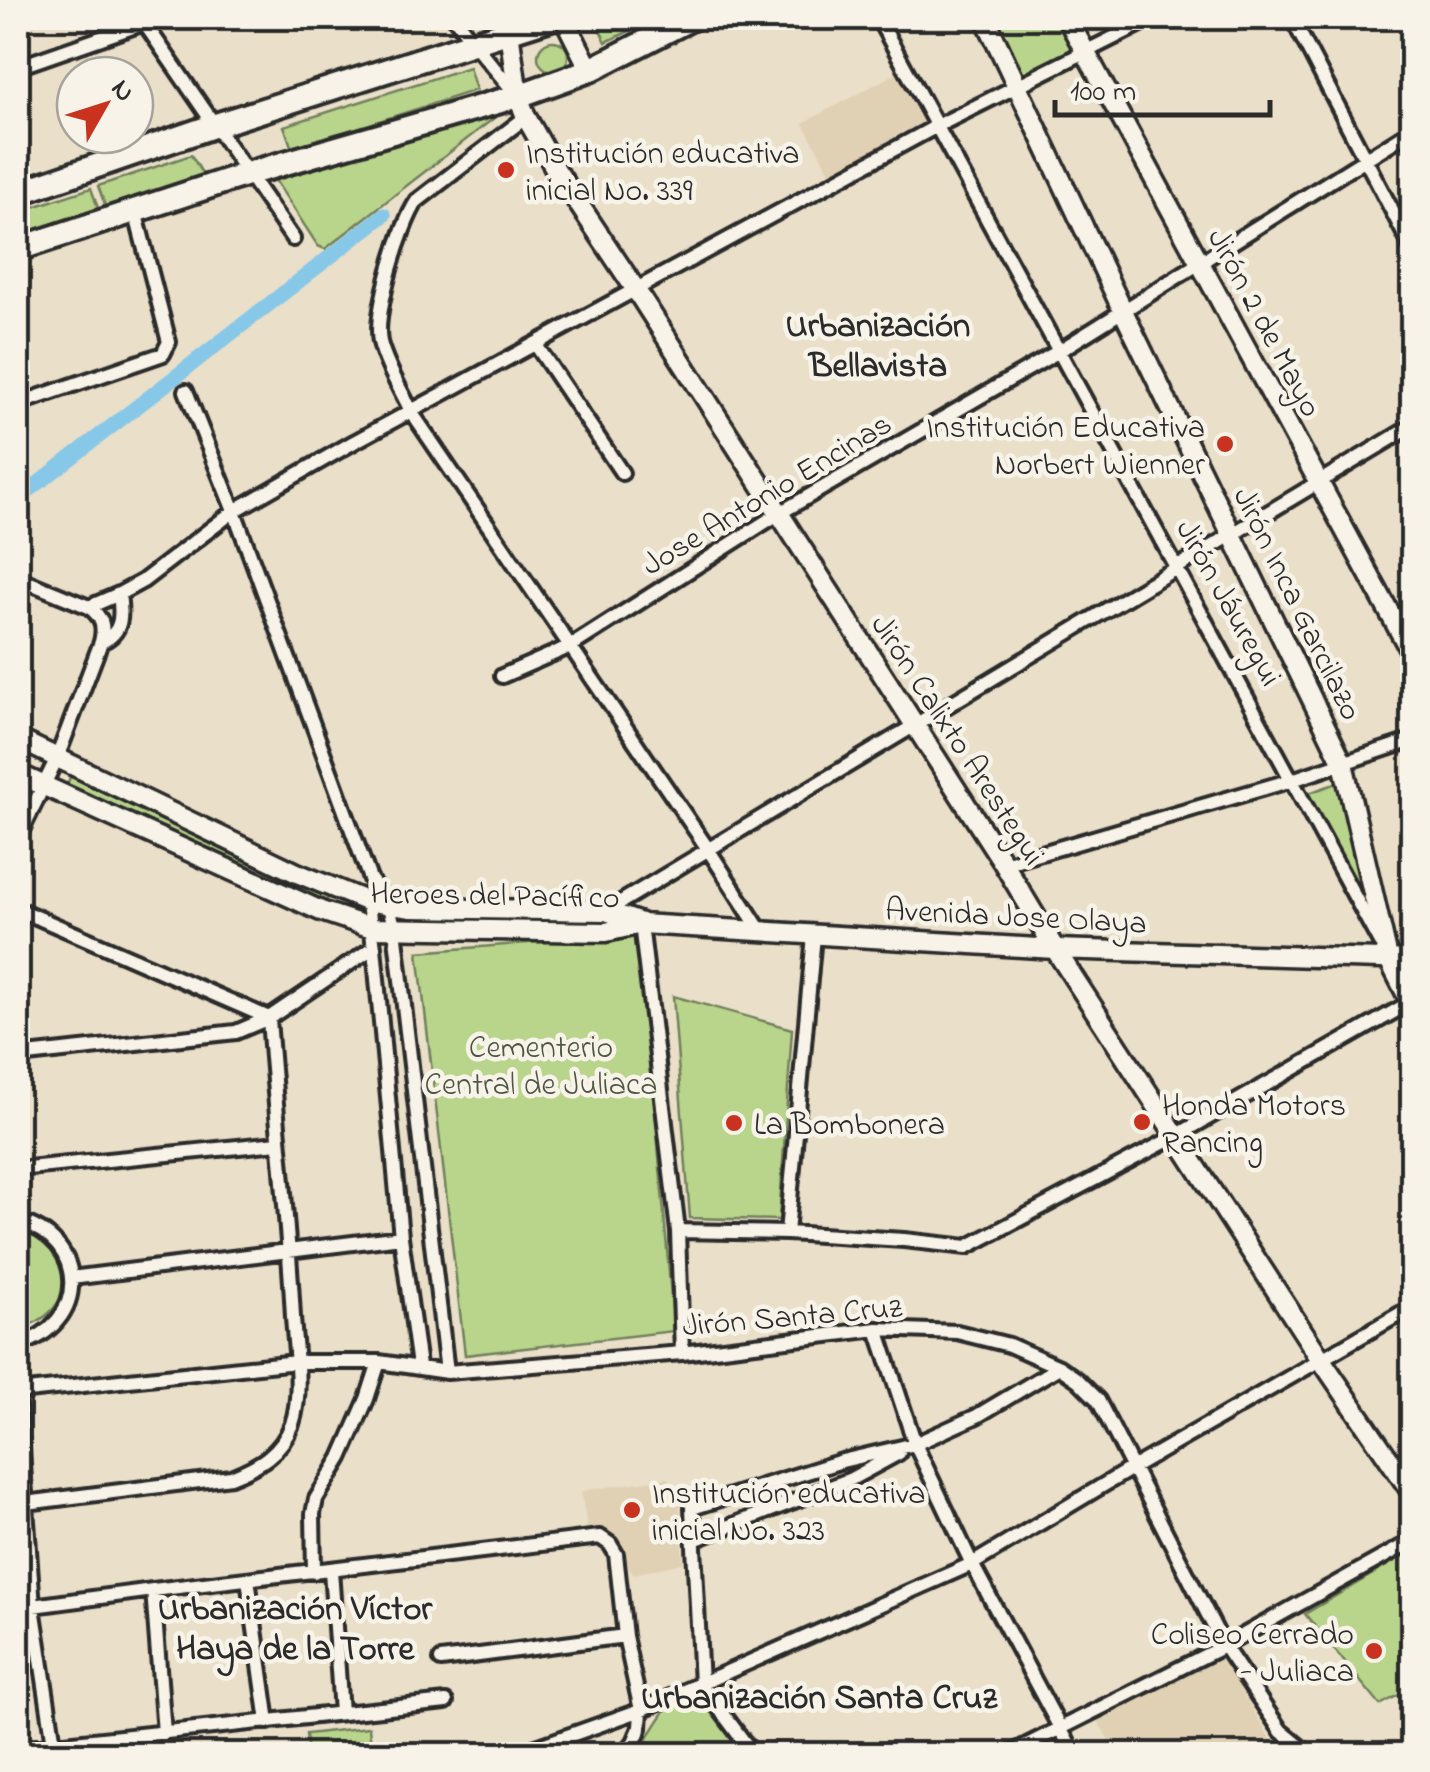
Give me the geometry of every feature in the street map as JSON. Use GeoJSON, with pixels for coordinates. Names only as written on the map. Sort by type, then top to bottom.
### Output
{"type":"FeatureCollection","features":[{"type":"Feature","properties":{"kind":"highway"},"geometry":{"type":"LineString","coordinates":[[18,193],[474,44],[506,24],[551,18]]}},
{"type":"Feature","properties":{"kind":"highway"},"geometry":{"type":"LineString","coordinates":[[18,250],[247,174],[522,107],[692,18]]}},
{"type":"Feature","properties":{"kind":"street"},"geometry":{"type":"LineString","coordinates":[[18,67],[143,20],[170,18]]}},
{"type":"Feature","properties":{"kind":"street","name":"Jirón Calixto Arestegui"},"geometry":{"type":"LineString","coordinates":[[456,18],[522,107],[556,170],[1055,949],[1412,1494]]}},
{"type":"Feature","properties":{"kind":"street"},"geometry":{"type":"LineString","coordinates":[[564,18],[590,70]]}},
{"type":"Feature","properties":{"kind":"street","name":"Jirón Jáuregui"},"geometry":{"type":"LineString","coordinates":[[878,18],[1412,1003]]}},
{"type":"Feature","properties":{"kind":"street","name":"Jirón Inca Garcilazo"},"geometry":{"type":"LineString","coordinates":[[985,18],[1344,763],[1388,958]]}},
{"type":"Feature","properties":{"kind":"street","name":"Jirón 2 de Mayo"},"geometry":{"type":"LineString","coordinates":[[1067,18],[1412,654]]}},
{"type":"Feature","properties":{"kind":"street"},"geometry":{"type":"LineString","coordinates":[[89,607],[144,581],[234,512],[354,442],[937,126],[1153,18]]}},
{"type":"Feature","properties":{"kind":"street"},"geometry":{"type":"LineString","coordinates":[[1292,18],[1412,250]]}},
{"type":"Feature","properties":{"kind":"street"},"geometry":{"type":"LineString","coordinates":[[143,20],[293,239]]}},
{"type":"Feature","properties":{"kind":"street"},"geometry":{"type":"LineString","coordinates":[[506,24],[522,107],[417,201],[409,213],[388,278],[379,338],[412,412],[760,930]]}},
{"type":"Feature","properties":{"kind":"street","name":"Jose Antonio Encinas"},"geometry":{"type":"LineString","coordinates":[[502,676],[571,646],[778,514],[1059,351],[1412,130]]}},
{"type":"Feature","properties":{"kind":"street"},"geometry":{"type":"LineString","coordinates":[[18,404],[163,354],[167,349],[169,342],[135,210]]}},
{"type":"Feature","properties":{"kind":"street"},"geometry":{"type":"LineString","coordinates":[[536,344],[622,474]]}},
{"type":"Feature","properties":{"kind":"street"},"geometry":{"type":"LineString","coordinates":[[186,391],[370,879],[388,904],[395,929],[447,1372]]}},
{"type":"Feature","properties":{"kind":"street"},"geometry":{"type":"LineString","coordinates":[[606,910],[1412,426]]}},
{"type":"Feature","properties":{"kind":"street"},"geometry":{"type":"LineString","coordinates":[[18,578],[89,607],[97,613],[104,631],[57,758],[18,838]]}},
{"type":"Feature","properties":{"kind":"street"},"geometry":{"type":"LineString","coordinates":[[101,642],[119,628],[119,594]]}},
{"type":"Feature","properties":{"kind":"street","name":"Heroes del Pacífico"},"geometry":{"type":"LineString","coordinates":[[18,739],[297,873],[366,901],[412,908],[606,910],[641,924]]}},
{"type":"Feature","properties":{"kind":"street"},"geometry":{"type":"LineString","coordinates":[[1004,864],[1292,780],[1412,740]]}},
{"type":"Feature","properties":{"kind":"street","name":"Heroes del Pacífico"},"geometry":{"type":"LineString","coordinates":[[18,774],[373,938],[395,929],[606,932],[641,924]]}},
{"type":"Feature","properties":{"kind":"street"},"geometry":{"type":"LineString","coordinates":[[370,879],[366,901],[373,938],[401,1237],[419,1366]]}},
{"type":"Feature","properties":{"kind":"street"},"geometry":{"type":"LineString","coordinates":[[18,910],[269,1018]]}},
{"type":"Feature","properties":{"kind":"street"},"geometry":{"type":"LineString","coordinates":[[641,924],[678,1231],[682,1353]]}},
{"type":"Feature","properties":{"kind":"street","name":"Avenida Jose Olaya"},"geometry":{"type":"LineString","coordinates":[[641,924],[1055,949],[1412,960]]}},
{"type":"Feature","properties":{"kind":"street"},"geometry":{"type":"LineString","coordinates":[[786,1234],[814,935]]}},
{"type":"Feature","properties":{"kind":"street"},"geometry":{"type":"LineString","coordinates":[[18,1056],[227,1035],[269,1018],[373,938]]}},
{"type":"Feature","properties":{"kind":"street"},"geometry":{"type":"LineString","coordinates":[[678,1231],[968,1247],[1412,1003]]}},
{"type":"Feature","properties":{"kind":"street"},"geometry":{"type":"LineString","coordinates":[[22,1504],[231,1478],[259,1466],[277,1449],[291,1426],[298,1397],[290,1252],[269,1018]]}},
{"type":"Feature","properties":{"kind":"street"},"geometry":{"type":"LineString","coordinates":[[18,1169],[278,1142]]}},
{"type":"Feature","properties":{"kind":"street"},"geometry":{"type":"LineString","coordinates":[[18,1221],[39,1228],[55,1241],[66,1258],[71,1278],[68,1303],[56,1324],[38,1340],[18,1345]]}},
{"type":"Feature","properties":{"kind":"street"},"geometry":{"type":"LineString","coordinates":[[71,1278],[401,1237]]}},
{"type":"Feature","properties":{"kind":"street"},"geometry":{"type":"LineString","coordinates":[[517,1754],[642,1710],[972,1564],[1412,1307]]}},
{"type":"Feature","properties":{"kind":"street"},"geometry":{"type":"LineString","coordinates":[[877,1329],[914,1444],[972,1564],[1074,1754]]}},
{"type":"Feature","properties":{"kind":"street","name":"Jirón Santa Cruz"},"geometry":{"type":"LineString","coordinates":[[18,1392],[296,1362],[380,1362],[447,1372],[682,1353],[877,1329],[957,1332],[1008,1345],[1078,1380],[1098,1400],[1224,1646],[1281,1731],[1310,1754]]}},
{"type":"Feature","properties":{"kind":"street"},"geometry":{"type":"LineString","coordinates":[[314,1572],[312,1514],[316,1498],[341,1458],[380,1362]]}},
{"type":"Feature","properties":{"kind":"street"},"geometry":{"type":"LineString","coordinates":[[694,1540],[851,1479],[976,1416],[1058,1368]]}},
{"type":"Feature","properties":{"kind":"street"},"geometry":{"type":"LineString","coordinates":[[18,1392],[22,1504],[54,1744]]}},
{"type":"Feature","properties":{"kind":"street"},"geometry":{"type":"LineString","coordinates":[[753,1754],[702,1684],[692,1508],[842,1461],[914,1444]]}},
{"type":"Feature","properties":{"kind":"street"},"geometry":{"type":"LineString","coordinates":[[18,1608],[600,1538],[616,1554],[625,1636],[642,1710],[640,1728],[624,1754]]}},
{"type":"Feature","properties":{"kind":"street"},"geometry":{"type":"LineString","coordinates":[[1009,1754],[1224,1646],[1412,1541]]}},
{"type":"Feature","properties":{"kind":"street"},"geometry":{"type":"LineString","coordinates":[[332,1570],[341,1713]]}},
{"type":"Feature","properties":{"kind":"street"},"geometry":{"type":"LineString","coordinates":[[248,1579],[268,1722]]}},
{"type":"Feature","properties":{"kind":"street"},"geometry":{"type":"LineString","coordinates":[[153,1590],[164,1734]]}},
{"type":"Feature","properties":{"kind":"street"},"geometry":{"type":"LineString","coordinates":[[441,1660],[625,1636]]}},
{"type":"Feature","properties":{"kind":"street"},"geometry":{"type":"LineString","coordinates":[[18,1748],[446,1702]]}},
{"type":"Feature","properties":{"kind":"shaded area"},"geometry":{"type":"Polygon","coordinates":[[[897,73],[924,124],[831,174],[803,123],[897,73]]]}},
{"type":"Feature","properties":{"kind":"shaded area","name":"Institución educativa inicial No. 323"},"geometry":{"type":"Polygon","coordinates":[[[667,1478],[679,1487],[683,1563],[633,1574],[612,1538],[597,1528],[587,1528],[581,1491],[667,1478]]]}},
{"type":"Feature","properties":{"kind":"shaded area"},"geometry":{"type":"Polygon","coordinates":[[[1220,1656],[1270,1738],[1291,1754],[1117,1754],[1097,1720],[1220,1656]]]}},
{"type":"Feature","properties":{"kind":"green space"},"geometry":{"type":"Polygon","coordinates":[[[657,18],[606,42],[595,20],[657,18]]]}},
{"type":"Feature","properties":{"kind":"green space"},"geometry":{"type":"Polygon","coordinates":[[[996,18],[1056,18],[1075,53],[1025,80],[996,18]]]}},
{"type":"Feature","properties":{"kind":"green space"},"geometry":{"type":"Polygon","coordinates":[[[553,41],[564,45],[568,56],[564,67],[553,71],[542,67],[538,56],[542,45],[553,41]]]}},
{"type":"Feature","properties":{"kind":"green space"},"geometry":{"type":"Polygon","coordinates":[[[469,67],[476,90],[292,149],[284,126],[469,67]]]}},
{"type":"Feature","properties":{"kind":"green space"},"geometry":{"type":"Polygon","coordinates":[[[495,110],[498,115],[325,249],[318,246],[273,177],[495,110]]]}},
{"type":"Feature","properties":{"kind":"green space"},"geometry":{"type":"Polygon","coordinates":[[[191,155],[204,176],[106,208],[98,186],[191,155]]]}},
{"type":"Feature","properties":{"kind":"green space"},"geometry":{"type":"Polygon","coordinates":[[[91,188],[99,211],[18,237],[18,212],[91,188]]]}},
{"type":"Feature","properties":{"kind":"green space"},"geometry":{"type":"Polygon","coordinates":[[[72,773],[330,892],[323,908],[65,789],[72,773]]]}},
{"type":"Feature","properties":{"kind":"green space"},"geometry":{"type":"Polygon","coordinates":[[[1343,781],[1366,896],[1361,897],[1303,795],[1343,781]]]}},
{"type":"Feature","properties":{"kind":"green space","name":"Cementerio Central de Juliaca"},"geometry":{"type":"Polygon","coordinates":[[[640,934],[674,1331],[465,1355],[418,952],[640,934]]]}},
{"type":"Feature","properties":{"kind":"green space","name":"La Bombonera"},"geometry":{"type":"Polygon","coordinates":[[[673,996],[792,1029],[779,1220],[690,1218],[673,996]]]}},
{"type":"Feature","properties":{"kind":"green space"},"geometry":{"type":"Polygon","coordinates":[[[18,1228],[38,1236],[52,1248],[64,1279],[53,1309],[38,1321],[18,1328],[18,1228]]]}},
{"type":"Feature","properties":{"kind":"green space","name":"Coliseo Cerrado - Juliaca"},"geometry":{"type":"Polygon","coordinates":[[[1412,1551],[1412,1688],[1380,1705],[1305,1614],[1412,1551]]]}},
{"type":"Feature","properties":{"kind":"green space"},"geometry":{"type":"Polygon","coordinates":[[[693,1691],[703,1696],[747,1754],[637,1754],[670,1703],[693,1691]]]}},
{"type":"Feature","properties":{"kind":"green space"},"geometry":{"type":"Polygon","coordinates":[[[369,1727],[372,1754],[308,1754],[306,1734],[369,1727]]]}},
{"type":"Feature","properties":{"kind":"waterway"},"geometry":{"type":"LineString","coordinates":[[18,499],[384,215]]}},
{"type":"Feature","properties":{"kind":"place","name":"Institución educativa inicial No. 339"},"geometry":{"type":"Point","coordinates":[506,170]}},
{"type":"Feature","properties":{"kind":"place","name":"Institución Educativa Norbert Wienner"},"geometry":{"type":"Point","coordinates":[1225,444]}},
{"type":"Feature","properties":{"kind":"place","name":"Honda Motors Rancing"},"geometry":{"type":"Point","coordinates":[1142,1122]}},
{"type":"Feature","properties":{"kind":"place","name":"La Bombonera"},"geometry":{"type":"Point","coordinates":[734,1123]}},
{"type":"Feature","properties":{"kind":"place","name":"Institución educativa inicial No. 323"},"geometry":{"type":"Point","coordinates":[632,1510]}},
{"type":"Feature","properties":{"kind":"place","name":"Coliseo Cerrado - Juliaca"},"geometry":{"type":"Point","coordinates":[1374,1651]}},
{"type":"Feature","properties":{"kind":"district","name":"Urbanización Bellavista"},"geometry":{"type":"Point","coordinates":[878,344]}},
{"type":"Feature","properties":{"kind":"district","name":"Urbanización Víctor Haya de la Torre"},"geometry":{"type":"Point","coordinates":[295,1627]}},
{"type":"Feature","properties":{"kind":"district","name":"Urbanización Santa Cruz"},"geometry":{"type":"Point","coordinates":[819,1696]}}]}
